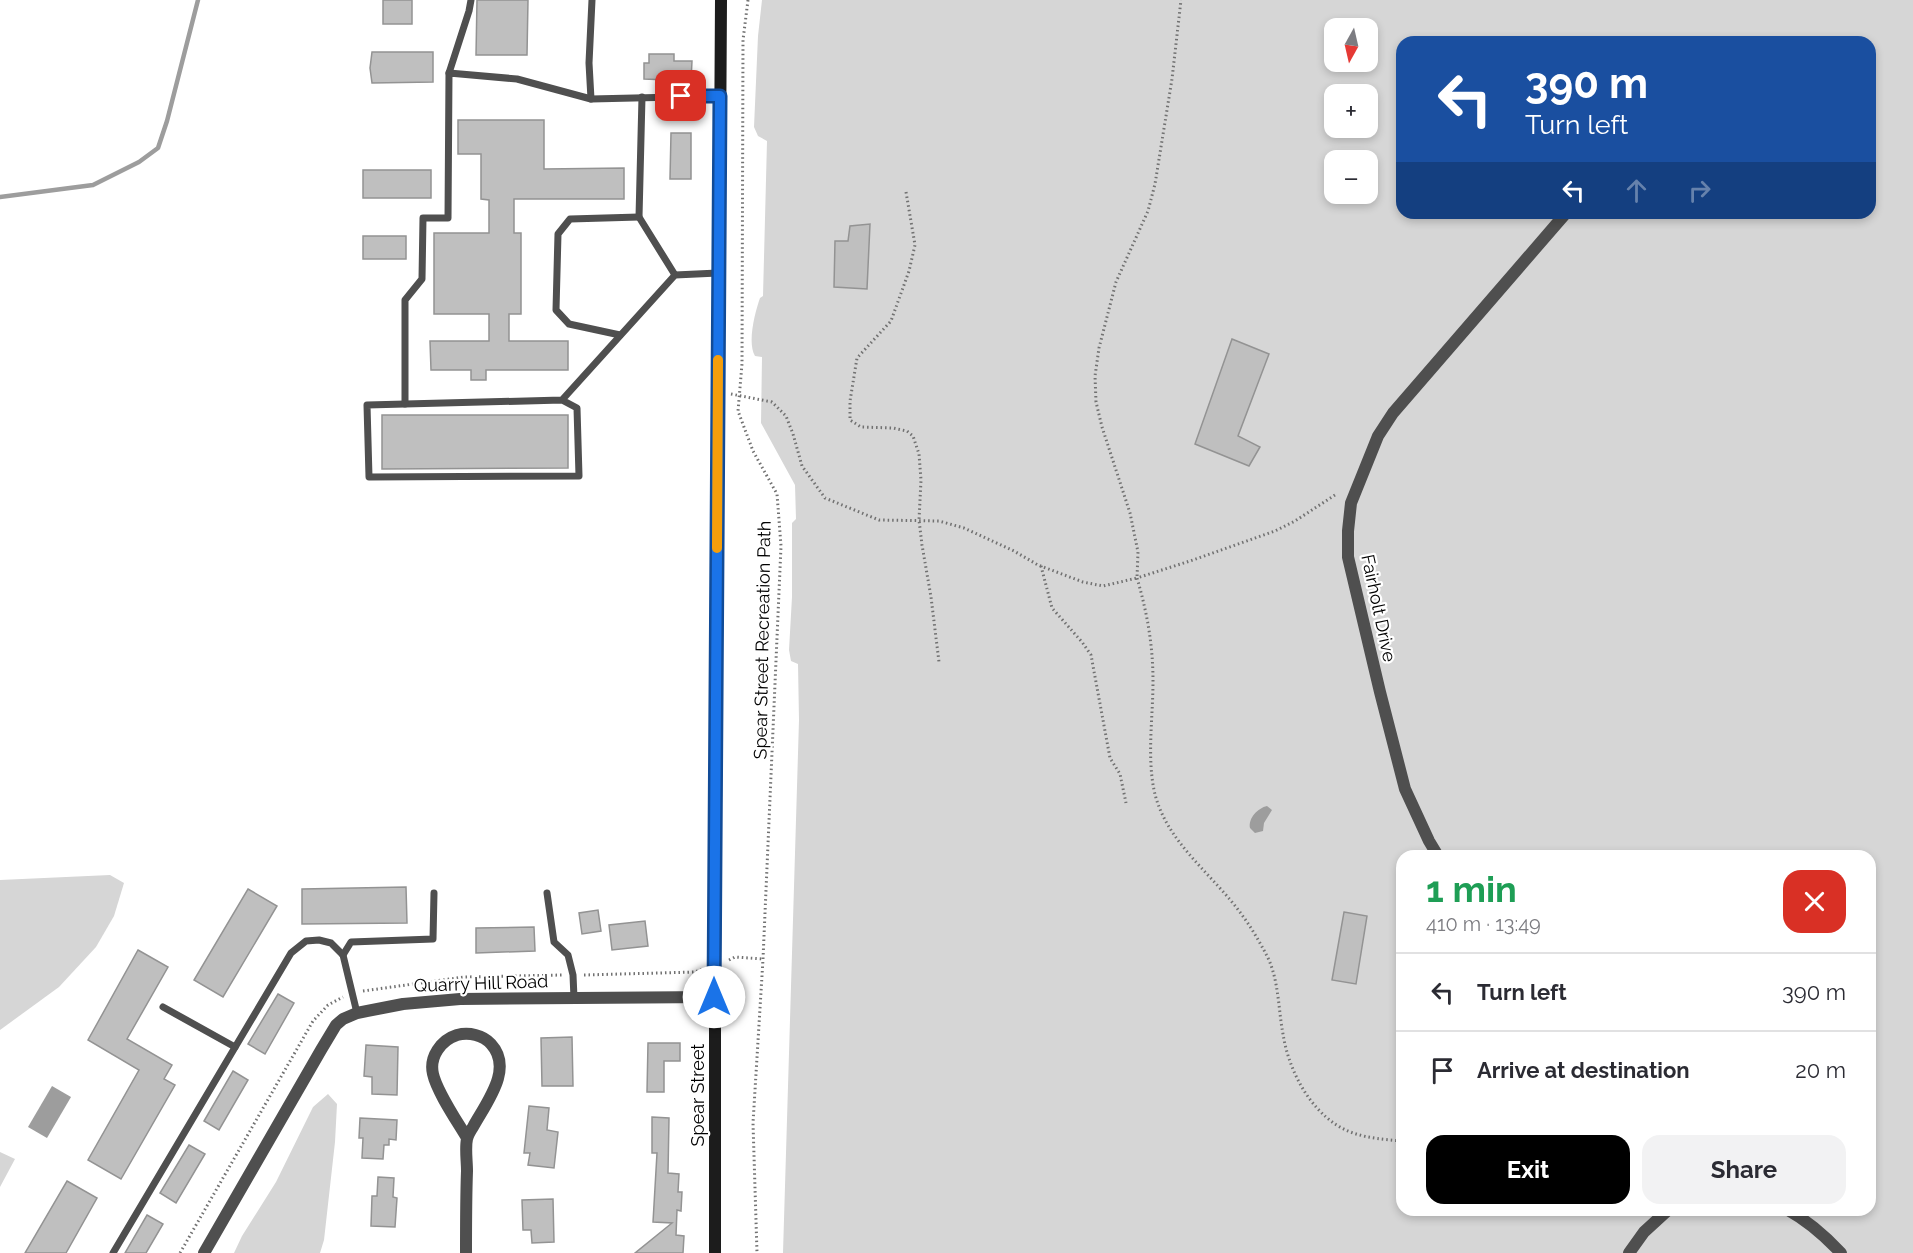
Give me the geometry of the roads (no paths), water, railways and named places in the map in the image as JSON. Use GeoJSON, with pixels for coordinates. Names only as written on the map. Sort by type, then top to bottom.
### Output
{"type":"FeatureCollection","features":[{"type":"Feature","properties":{"kind":"main road","name":"Spear Street"},"geometry":{"type":"LineString","coordinates":[[715,1253],[714,997],[721,0]]}},
{"type":"Feature","properties":{"kind":"street","name":"Fairholt Drive"},"geometry":{"type":"LineString","coordinates":[[1434,850],[1405,789],[1380,692],[1348,557],[1351,503],[1378,436],[1393,413],[1561,219]]}},
{"type":"Feature","properties":{"kind":"street","name":"Quarry Hill Road"},"geometry":{"type":"LineString","coordinates":[[204,1253],[329,1036],[343,1019],[357,1013],[403,1004],[460,999],[714,997]]}},
{"type":"Feature","properties":{"kind":"street"},"geometry":{"type":"LineString","coordinates":[[466,1253],[467,1138],[496,1084],[500,1073],[500,1062],[490,1043],[471,1034],[460,1034],[442,1044],[436,1053],[433,1073],[437,1085],[467,1138]]}},
{"type":"Feature","properties":{"kind":"street"},"geometry":{"type":"LineString","coordinates":[[1629,1253],[1644,1232],[1661,1216]]}},
{"type":"Feature","properties":{"kind":"street"},"geometry":{"type":"LineString","coordinates":[[1797,1216],[1825,1236],[1840,1253]]}},
{"type":"Feature","properties":{"kind":"lane"},"geometry":{"type":"LineString","coordinates":[[405,404],[405,300],[422,279],[423,218],[448,218],[449,74],[471,0]]}},
{"type":"Feature","properties":{"kind":"lane"},"geometry":{"type":"LineString","coordinates":[[591,99],[589,63],[592,0]]}},
{"type":"Feature","properties":{"kind":"lane"},"geometry":{"type":"LineString","coordinates":[[449,74],[518,79],[591,99],[720,96]]}},
{"type":"Feature","properties":{"kind":"lane"},"geometry":{"type":"LineString","coordinates":[[642,97],[639,217],[675,275]]}},
{"type":"Feature","properties":{"kind":"lane"},"geometry":{"type":"LineString","coordinates":[[620,335],[569,324],[556,310],[558,234],[570,219],[639,217]]}},
{"type":"Feature","properties":{"kind":"lane"},"geometry":{"type":"LineString","coordinates":[[562,400],[675,275],[718,273]]}},
{"type":"Feature","properties":{"kind":"lane"},"geometry":{"type":"LineString","coordinates":[[562,400],[577,408],[579,476],[369,477],[367,405],[562,400]]}},
{"type":"Feature","properties":{"kind":"lane"},"geometry":{"type":"LineString","coordinates":[[343,955],[351,942],[433,939],[434,892]]}},
{"type":"Feature","properties":{"kind":"lane"},"geometry":{"type":"LineString","coordinates":[[547,893],[554,942],[568,955],[573,975],[574,998]]}},
{"type":"Feature","properties":{"kind":"lane"},"geometry":{"type":"LineString","coordinates":[[113,1253],[291,953],[306,941],[319,940],[331,943],[343,955],[357,1013]]}},
{"type":"Feature","properties":{"kind":"lane"},"geometry":{"type":"LineString","coordinates":[[163,1007],[235,1047]]}},
{"type":"Feature","properties":{"kind":"waterway"},"geometry":{"type":"LineString","coordinates":[[0,197],[93,185],[139,162],[158,148],[198,0]]}}]}
